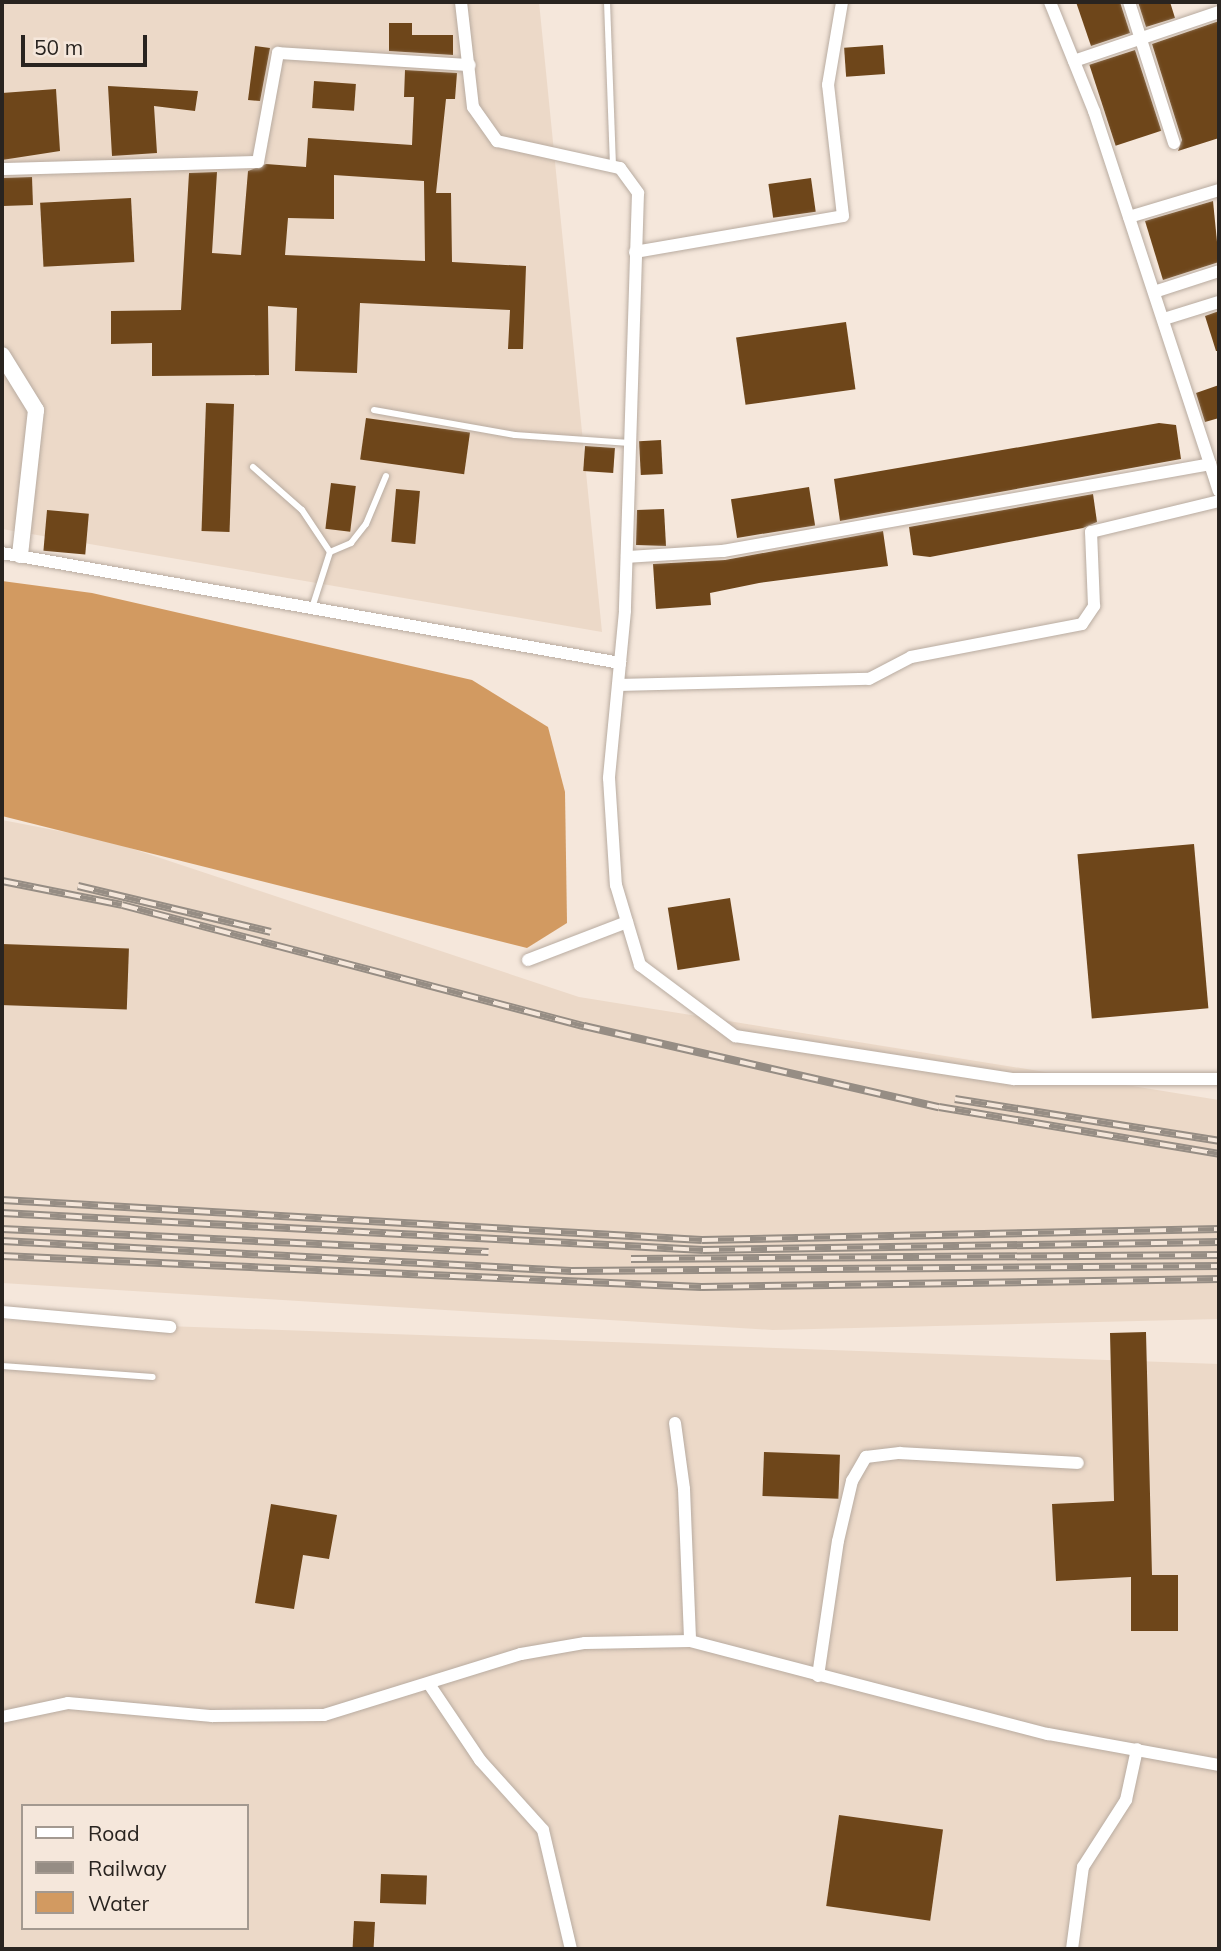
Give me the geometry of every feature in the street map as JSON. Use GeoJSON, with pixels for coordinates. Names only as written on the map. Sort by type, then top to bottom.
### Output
{"type":"FeatureCollection","features":[{"type":"Feature","properties":{"kind":"street"},"geometry":{"type":"LineString","coordinates":[[461,2],[473,107],[497,141],[612,166],[638,193],[627,557],[609,778],[616,885],[640,965],[735,1036],[1014,1079],[1219,1079]]}},
{"type":"Feature","properties":{"kind":"street"},"geometry":{"type":"LineString","coordinates":[[635,253],[843,216],[828,85],[842,2]]}},
{"type":"Feature","properties":{"kind":"street"},"geometry":{"type":"LineString","coordinates":[[1050,2],[1074,61],[1129,217],[1219,488]]}},
{"type":"Feature","properties":{"kind":"street"},"geometry":{"type":"LineString","coordinates":[[1129,2],[1174,143]]}},
{"type":"Feature","properties":{"kind":"street"},"geometry":{"type":"LineString","coordinates":[[1074,61],[1219,12]]}},
{"type":"Feature","properties":{"kind":"street"},"geometry":{"type":"LineString","coordinates":[[2,169],[260,161],[278,53],[470,65]]}},
{"type":"Feature","properties":{"kind":"street"},"geometry":{"type":"LineString","coordinates":[[1129,217],[1219,190]]}},
{"type":"Feature","properties":{"kind":"street"},"geometry":{"type":"LineString","coordinates":[[1154,292],[1219,271]]}},
{"type":"Feature","properties":{"kind":"street"},"geometry":{"type":"LineString","coordinates":[[1164,319],[1219,302]]}},
{"type":"Feature","properties":{"kind":"street"},"geometry":{"type":"LineString","coordinates":[[2,355],[36,410],[20,555]]}},
{"type":"Feature","properties":{"kind":"street"},"geometry":{"type":"LineString","coordinates":[[627,557],[723,551],[1210,464]]}},
{"type":"Feature","properties":{"kind":"street"},"geometry":{"type":"LineString","coordinates":[[618,685],[869,679],[911,657],[1082,624],[1094,606],[1091,532],[1219,501]]}},
{"type":"Feature","properties":{"kind":"street"},"geometry":{"type":"LineString","coordinates":[[2,553],[620,663]]}},
{"type":"Feature","properties":{"kind":"street"},"geometry":{"type":"LineString","coordinates":[[528,960],[627,922]]}},
{"type":"Feature","properties":{"kind":"street"},"geometry":{"type":"LineString","coordinates":[[2,1312],[170,1326]]}},
{"type":"Feature","properties":{"kind":"street"},"geometry":{"type":"LineString","coordinates":[[675,1423],[684,1489],[690,1641]]}},
{"type":"Feature","properties":{"kind":"street"},"geometry":{"type":"LineString","coordinates":[[818,1676],[838,1541],[852,1481],[866,1457],[900,1452],[1078,1463]]}},
{"type":"Feature","properties":{"kind":"street"},"geometry":{"type":"LineString","coordinates":[[2,1717],[68,1703],[212,1716],[324,1715],[547,1649],[690,1641],[818,1676],[1137,1749],[1219,1765]]}},
{"type":"Feature","properties":{"kind":"street"},"geometry":{"type":"LineString","coordinates":[[429,1684],[480,1760],[543,1830],[571,1949]]}},
{"type":"Feature","properties":{"kind":"street"},"geometry":{"type":"LineString","coordinates":[[1072,1949],[1083,1867],[1126,1800],[1137,1749]]}},
{"type":"Feature","properties":{"kind":"lane"},"geometry":{"type":"LineString","coordinates":[[607,2],[612,166]]}},
{"type":"Feature","properties":{"kind":"lane"},"geometry":{"type":"LineString","coordinates":[[373,410],[515,435],[630,443]]}},
{"type":"Feature","properties":{"kind":"lane"},"geometry":{"type":"LineString","coordinates":[[253,467],[302,510],[330,552]]}},
{"type":"Feature","properties":{"kind":"lane"},"geometry":{"type":"LineString","coordinates":[[312,608],[330,552],[351,543],[366,524],[386,476]]}},
{"type":"Feature","properties":{"kind":"lane"},"geometry":{"type":"LineString","coordinates":[[2,1366],[153,1377]]}},
{"type":"Feature","properties":{"kind":"shaded area"},"geometry":{"type":"Polygon","coordinates":[[[2,2],[539,2],[602,632],[2,529],[2,2]]]}},
{"type":"Feature","properties":{"kind":"shaded area"},"geometry":{"type":"Polygon","coordinates":[[[2,820],[106,840],[579,997],[1219,1100],[1219,1319],[773,1330],[2,1283],[2,820]]]}},
{"type":"Feature","properties":{"kind":"shaded area"},"geometry":{"type":"Polygon","coordinates":[[[2,1320],[1219,1364],[1219,1949],[2,1949],[2,1320]]]}},
{"type":"Feature","properties":{"kind":"water"},"geometry":{"type":"Polygon","coordinates":[[[2,581],[92,593],[472,680],[548,727],[565,792],[567,923],[527,948],[2,816],[2,581]]]}},
{"type":"Feature","properties":{"kind":"building"},"geometry":{"type":"Polygon","coordinates":[[[1076,2],[1120,2],[1130,33],[1091,46],[1076,2]]]}},
{"type":"Feature","properties":{"kind":"building"},"geometry":{"type":"Polygon","coordinates":[[[1138,2],[1170,2],[1175,18],[1146,27],[1138,2]]]}},
{"type":"Feature","properties":{"kind":"building"},"geometry":{"type":"Polygon","coordinates":[[[1219,21],[1219,138],[1178,151],[1182,140],[1152,44],[1219,21]]]}},
{"type":"Feature","properties":{"kind":"building"},"geometry":{"type":"Polygon","coordinates":[[[389,23],[412,23],[412,35],[453,35],[453,55],[389,51],[389,23]]]}},
{"type":"Feature","properties":{"kind":"building"},"geometry":{"type":"Polygon","coordinates":[[[883,45],[885,74],[846,77],[844,48],[883,45]]]}},
{"type":"Feature","properties":{"kind":"building"},"geometry":{"type":"Polygon","coordinates":[[[255,46],[270,48],[260,101],[248,100],[255,46]]]}},
{"type":"Feature","properties":{"kind":"building"},"geometry":{"type":"Polygon","coordinates":[[[1135,50],[1161,131],[1116,146],[1089,65],[1135,50]]]}},
{"type":"Feature","properties":{"kind":"building"},"geometry":{"type":"Polygon","coordinates":[[[405,70],[457,73],[455,99],[446,99],[436,193],[451,193],[452,262],[526,266],[523,349],[508,349],[510,310],[360,303],[357,373],[295,371],[297,308],[268,306],[269,375],[152,376],[152,343],[111,344],[111,311],[181,310],[189,173],[217,172],[212,253],[241,255],[248,171],[266,164],[306,167],[308,138],[412,145],[414,97],[404,97],[405,70]],[[334,175],[334,219],[288,218],[285,255],[425,261],[424,181],[334,175]]]}},
{"type":"Feature","properties":{"kind":"building"},"geometry":{"type":"Polygon","coordinates":[[[314,81],[356,84],[354,111],[312,108],[314,81]]]}},
{"type":"Feature","properties":{"kind":"building"},"geometry":{"type":"Polygon","coordinates":[[[108,86],[198,91],[195,111],[154,106],[157,153],[112,156],[108,86]]]}},
{"type":"Feature","properties":{"kind":"building"},"geometry":{"type":"Polygon","coordinates":[[[56,89],[60,151],[2,160],[2,93],[56,89]]]}},
{"type":"Feature","properties":{"kind":"building"},"geometry":{"type":"Polygon","coordinates":[[[32,177],[33,205],[3,206],[2,178],[32,177]]]}},
{"type":"Feature","properties":{"kind":"building"},"geometry":{"type":"Polygon","coordinates":[[[811,178],[816,212],[773,218],[768,184],[811,178]]]}},
{"type":"Feature","properties":{"kind":"building"},"geometry":{"type":"Polygon","coordinates":[[[131,198],[134,262],[43,267],[40,203],[131,198]]]}},
{"type":"Feature","properties":{"kind":"building"},"geometry":{"type":"Polygon","coordinates":[[[1213,201],[1219,262],[1163,280],[1145,221],[1213,201]]]}},
{"type":"Feature","properties":{"kind":"building"},"geometry":{"type":"Polygon","coordinates":[[[1219,311],[1219,351],[1216,351],[1205,316],[1219,311]]]}},
{"type":"Feature","properties":{"kind":"building"},"geometry":{"type":"Polygon","coordinates":[[[846,322],[855,389],[746,405],[736,337],[846,322]]]}},
{"type":"Feature","properties":{"kind":"building"},"geometry":{"type":"Polygon","coordinates":[[[1219,385],[1219,418],[1205,422],[1196,393],[1219,385]]]}},
{"type":"Feature","properties":{"kind":"building"},"geometry":{"type":"Polygon","coordinates":[[[206,403],[234,404],[230,532],[202,531],[206,403]]]}},
{"type":"Feature","properties":{"kind":"building"},"geometry":{"type":"Polygon","coordinates":[[[366,418],[470,433],[464,474],[360,460],[366,418]]]}},
{"type":"Feature","properties":{"kind":"building"},"geometry":{"type":"Polygon","coordinates":[[[1159,423],[1176,425],[1181,459],[840,521],[834,479],[1159,423]]]}},
{"type":"Feature","properties":{"kind":"building"},"geometry":{"type":"Polygon","coordinates":[[[661,440],[663,474],[641,475],[639,441],[661,440]]]}},
{"type":"Feature","properties":{"kind":"building"},"geometry":{"type":"Polygon","coordinates":[[[585,446],[615,448],[613,473],[583,471],[585,446]]]}},
{"type":"Feature","properties":{"kind":"building"},"geometry":{"type":"Polygon","coordinates":[[[331,483],[356,486],[350,532],[325,529],[331,483]]]}},
{"type":"Feature","properties":{"kind":"building"},"geometry":{"type":"Polygon","coordinates":[[[809,487],[815,526],[737,538],[731,499],[809,487]]]}},
{"type":"Feature","properties":{"kind":"building"},"geometry":{"type":"Polygon","coordinates":[[[396,489],[420,491],[415,544],[391,542],[396,489]]]}},
{"type":"Feature","properties":{"kind":"building"},"geometry":{"type":"Polygon","coordinates":[[[1093,494],[1097,522],[1083,528],[930,557],[913,555],[909,527],[1093,494]]]}},
{"type":"Feature","properties":{"kind":"building"},"geometry":{"type":"Polygon","coordinates":[[[664,509],[666,546],[636,545],[637,510],[664,509]]]}},
{"type":"Feature","properties":{"kind":"building"},"geometry":{"type":"Polygon","coordinates":[[[47,510],[89,514],[85,555],[43,551],[47,510]]]}},
{"type":"Feature","properties":{"kind":"building"},"geometry":{"type":"Polygon","coordinates":[[[883,531],[888,566],[759,583],[710,593],[711,605],[656,609],[653,564],[725,560],[883,531]]]}},
{"type":"Feature","properties":{"kind":"building"},"geometry":{"type":"Polygon","coordinates":[[[1194,844],[1208,1008],[1092,1019],[1077,854],[1194,844]]]}},
{"type":"Feature","properties":{"kind":"building"},"geometry":{"type":"Polygon","coordinates":[[[730,898],[740,960],[678,970],[668,908],[730,898]]]}},
{"type":"Feature","properties":{"kind":"building"},"geometry":{"type":"Polygon","coordinates":[[[2,944],[129,948],[127,1009],[2,1005],[2,944]]]}},
{"type":"Feature","properties":{"kind":"building"},"geometry":{"type":"Polygon","coordinates":[[[1146,1332],[1152,1575],[1178,1575],[1178,1631],[1131,1631],[1131,1577],[1056,1581],[1052,1504],[1114,1501],[1110,1333],[1146,1332]]]}},
{"type":"Feature","properties":{"kind":"building"},"geometry":{"type":"Polygon","coordinates":[[[764,1452],[840,1455],[838,1499],[762,1496],[764,1452]]]}},
{"type":"Feature","properties":{"kind":"building"},"geometry":{"type":"Polygon","coordinates":[[[271,1504],[337,1515],[329,1559],[303,1555],[294,1609],[255,1603],[271,1504]]]}},
{"type":"Feature","properties":{"kind":"building"},"geometry":{"type":"Polygon","coordinates":[[[839,1815],[943,1830],[930,1921],[826,1906],[839,1815]]]}},
{"type":"Feature","properties":{"kind":"building"},"geometry":{"type":"Polygon","coordinates":[[[381,1874],[427,1876],[426,1905],[380,1903],[381,1874]]]}},
{"type":"Feature","properties":{"kind":"building"},"geometry":{"type":"Polygon","coordinates":[[[354,1921],[375,1922],[374,1949],[353,1949],[354,1921]]]}},
{"type":"Feature","properties":{"kind":"railway"},"geometry":{"type":"LineString","coordinates":[[2,881],[122,905],[584,1026],[939,1107],[1219,1154]]}},
{"type":"Feature","properties":{"kind":"railway"},"geometry":{"type":"LineString","coordinates":[[78,886],[271,932]]}},
{"type":"Feature","properties":{"kind":"railway"},"geometry":{"type":"LineString","coordinates":[[955,1099],[1219,1141]]}},
{"type":"Feature","properties":{"kind":"railway"},"geometry":{"type":"LineString","coordinates":[[2,1200],[702,1240],[1219,1229]]}},
{"type":"Feature","properties":{"kind":"railway"},"geometry":{"type":"LineString","coordinates":[[2,1213],[703,1250],[1219,1242]]}},
{"type":"Feature","properties":{"kind":"railway"},"geometry":{"type":"LineString","coordinates":[[2,1229],[488,1252]]}},
{"type":"Feature","properties":{"kind":"railway"},"geometry":{"type":"LineString","coordinates":[[2,1241],[571,1271],[1219,1266]]}},
{"type":"Feature","properties":{"kind":"railway"},"geometry":{"type":"LineString","coordinates":[[631,1259],[1219,1255]]}},
{"type":"Feature","properties":{"kind":"railway"},"geometry":{"type":"LineString","coordinates":[[2,1256],[701,1287],[1219,1279]]}}]}
